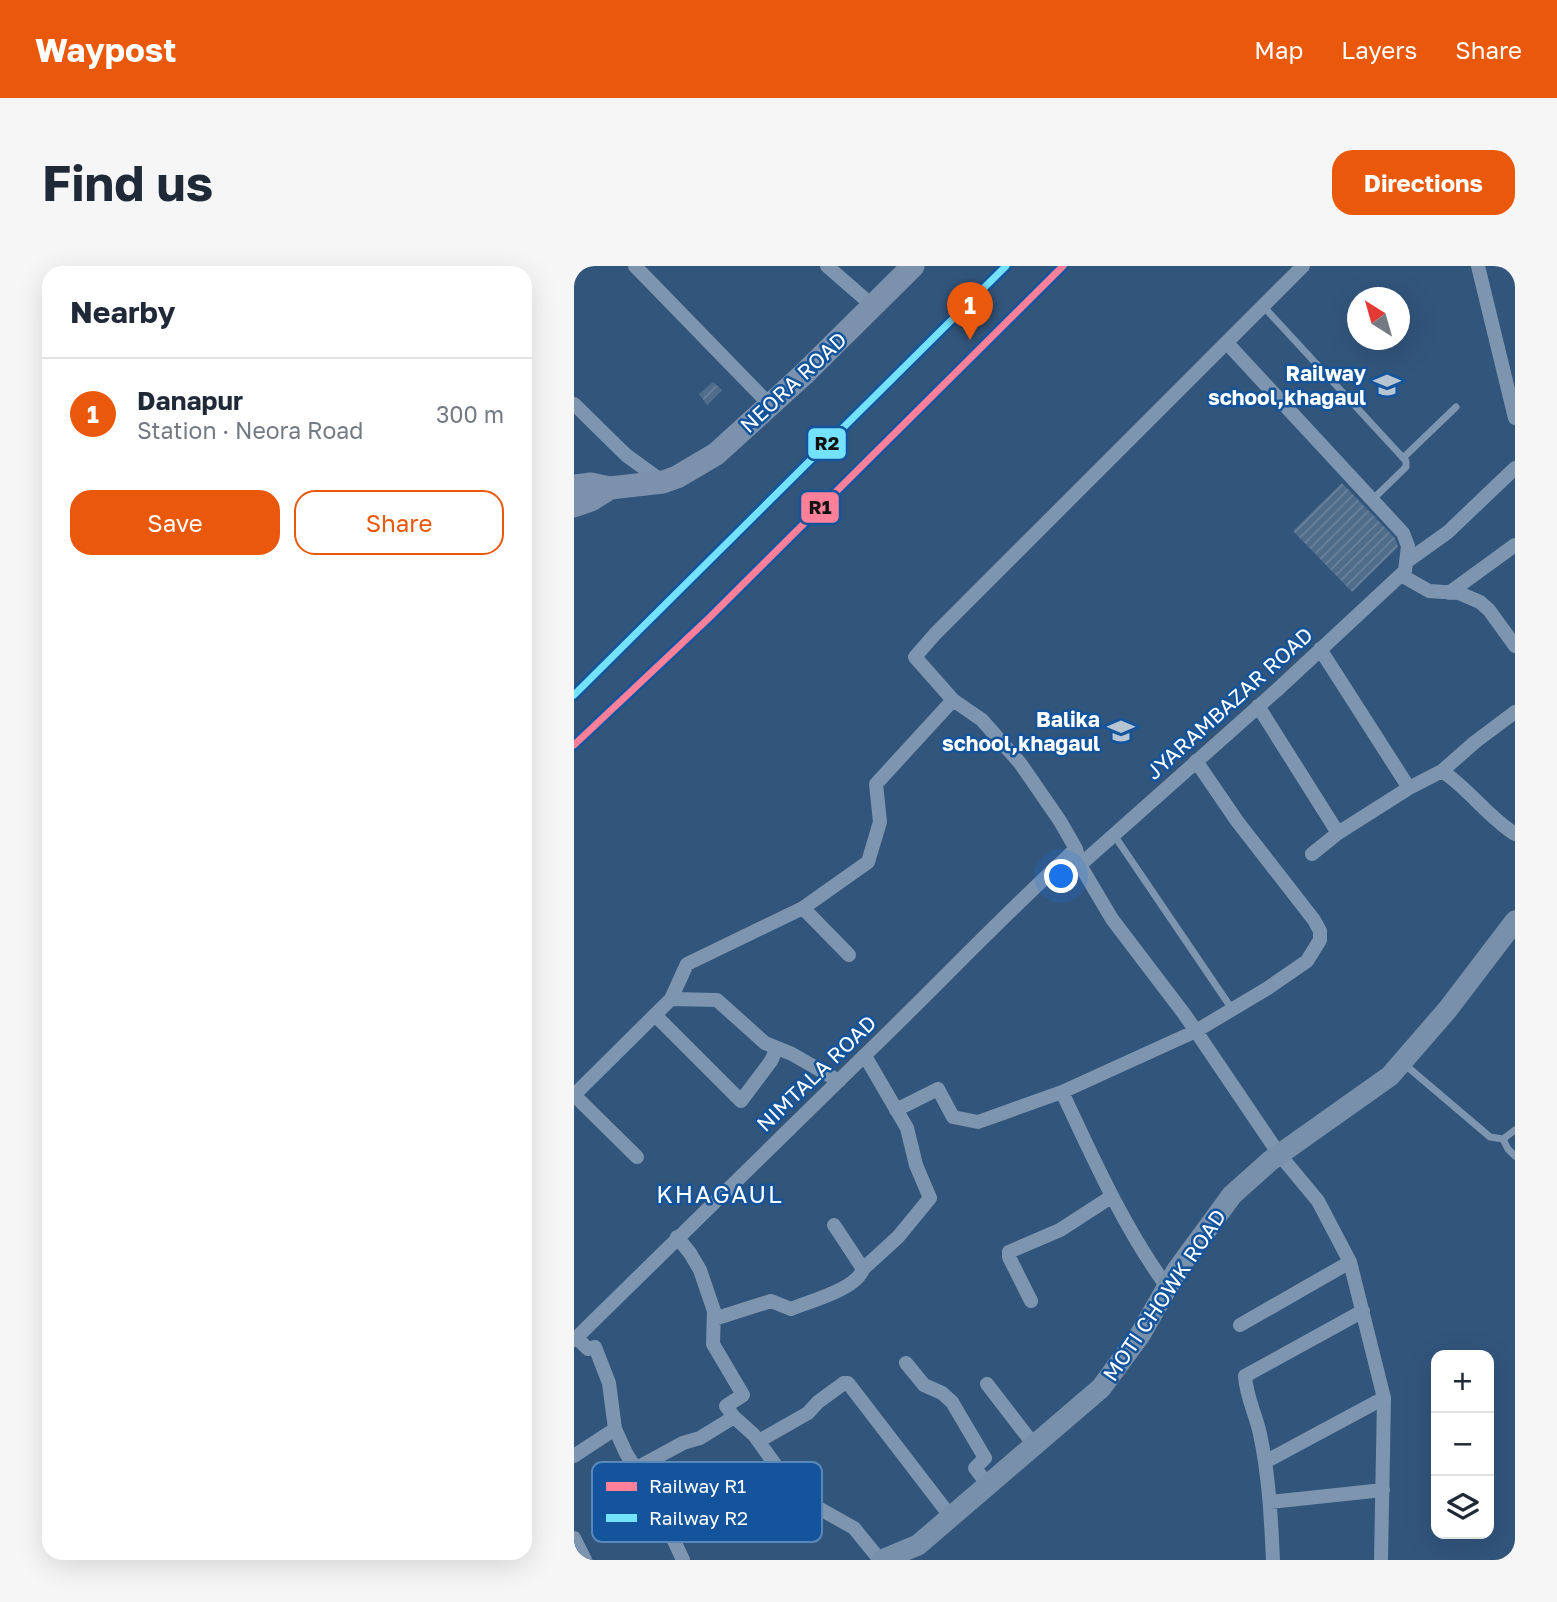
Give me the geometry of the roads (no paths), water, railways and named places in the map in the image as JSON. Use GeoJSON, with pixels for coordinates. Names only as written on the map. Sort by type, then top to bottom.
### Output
{"type":"FeatureCollection","features":[{"type":"Feature","properties":{"kind":"main road","name":"NEORA ROAD"},"geometry":{"type":"LineString","coordinates":[[610,488],[663,482],[677,477],[716,454],[913,266]]}},
{"type":"Feature","properties":{"kind":"main road"},"geometry":{"type":"LineString","coordinates":[[574,486],[591,484],[610,488]]}},
{"type":"Feature","properties":{"kind":"main road"},"geometry":{"type":"LineString","coordinates":[[574,506],[591,500],[610,488]]}},
{"type":"Feature","properties":{"kind":"street"},"geometry":{"type":"LineString","coordinates":[[635,266],[770,405]]}},
{"type":"Feature","properties":{"kind":"street"},"geometry":{"type":"LineString","coordinates":[[827,266],[873,306]]}},
{"type":"Feature","properties":{"kind":"street"},"geometry":{"type":"LineString","coordinates":[[1303,266],[944,624],[915,657],[953,700],[982,720],[1020,763],[1060,821],[1076,849],[1080,865],[1112,919],[1196,1031],[1279,1154],[1318,1201],[1350,1262],[1384,1398],[1381,1560]]}},
{"type":"Feature","properties":{"kind":"street"},"geometry":{"type":"LineString","coordinates":[[1478,266],[1512,387],[1515,418]]}},
{"type":"Feature","properties":{"kind":"street"},"geometry":{"type":"LineString","coordinates":[[1227,343],[1403,533],[1408,546],[1404,569],[1429,592],[1469,596],[1480,602],[1515,646]]}},
{"type":"Feature","properties":{"kind":"street"},"geometry":{"type":"LineString","coordinates":[[574,404],[626,455],[663,482]]}},
{"type":"Feature","properties":{"kind":"street","name":"JYARAMBAZAR ROAD"},"geometry":{"type":"LineString","coordinates":[[1080,865],[1258,706],[1515,468]]}},
{"type":"Feature","properties":{"kind":"street"},"geometry":{"type":"LineString","coordinates":[[1449,593],[1515,545]]}},
{"type":"Feature","properties":{"kind":"street"},"geometry":{"type":"LineString","coordinates":[[1320,649],[1409,788]]}},
{"type":"Feature","properties":{"kind":"street"},"geometry":{"type":"LineString","coordinates":[[636,1157],[575,1093],[671,999],[687,964],[803,908],[868,862],[880,822],[876,784],[953,700]]}},
{"type":"Feature","properties":{"kind":"street"},"geometry":{"type":"LineString","coordinates":[[1258,706],[1338,834]]}},
{"type":"Feature","properties":{"kind":"street"},"geometry":{"type":"LineString","coordinates":[[1312,854],[1409,788],[1442,771],[1515,712]]}},
{"type":"Feature","properties":{"kind":"street"},"geometry":{"type":"LineString","coordinates":[[896,1110],[938,1089],[953,1117],[978,1122],[1062,1092],[1196,1031],[1307,961],[1320,940],[1320,931],[1299,898],[1237,821],[1196,761]]}},
{"type":"Feature","properties":{"kind":"street"},"geometry":{"type":"LineString","coordinates":[[1442,771],[1459,783],[1502,826],[1515,834]]}},
{"type":"Feature","properties":{"kind":"street","name":"NIMTALA ROAD"},"geometry":{"type":"LineString","coordinates":[[575,1338],[865,1056],[1011,908],[1076,849]]}},
{"type":"Feature","properties":{"kind":"street"},"geometry":{"type":"LineString","coordinates":[[803,908],[849,955]]}},
{"type":"Feature","properties":{"kind":"street","name":"MOTI CHOWK ROAD"},"geometry":{"type":"LineString","coordinates":[[893,1558],[918,1545],[1101,1388],[1140,1335],[1177,1270],[1232,1195],[1279,1154],[1390,1076],[1448,1009],[1515,921]]}},
{"type":"Feature","properties":{"kind":"street"},"geometry":{"type":"LineString","coordinates":[[671,999],[717,1000],[765,1043],[776,1050],[792,1054],[839,1081]]}},
{"type":"Feature","properties":{"kind":"street"},"geometry":{"type":"LineString","coordinates":[[655,1015],[741,1101],[771,1062],[776,1050]]}},
{"type":"Feature","properties":{"kind":"street"},"geometry":{"type":"LineString","coordinates":[[714,1319],[771,1301],[791,1309],[852,1284],[862,1275],[863,1269],[898,1237],[930,1198],[916,1165],[907,1128],[865,1056]]}},
{"type":"Feature","properties":{"kind":"street"},"geometry":{"type":"LineString","coordinates":[[1062,1092],[1111,1197],[1141,1251],[1167,1287]]}},
{"type":"Feature","properties":{"kind":"street"},"geometry":{"type":"LineString","coordinates":[[1031,1301],[1009,1252],[1060,1230],[1111,1197]]}},
{"type":"Feature","properties":{"kind":"street"},"geometry":{"type":"LineString","coordinates":[[834,1225],[863,1269]]}},
{"type":"Feature","properties":{"kind":"street"},"geometry":{"type":"LineString","coordinates":[[677,1237],[700,1270],[714,1311],[713,1344],[743,1395],[726,1406],[759,1441],[774,1462]]}},
{"type":"Feature","properties":{"kind":"street"},"geometry":{"type":"LineString","coordinates":[[1240,1325],[1350,1262]]}},
{"type":"Feature","properties":{"kind":"street"},"geometry":{"type":"LineString","coordinates":[[1272,1560],[1270,1502],[1265,1462],[1245,1376],[1363,1311]]}},
{"type":"Feature","properties":{"kind":"street"},"geometry":{"type":"LineString","coordinates":[[575,1338],[588,1349],[595,1347],[609,1383],[615,1429],[632,1462]]}},
{"type":"Feature","properties":{"kind":"street"},"geometry":{"type":"LineString","coordinates":[[906,1363],[924,1385],[942,1393],[952,1402],[985,1458],[975,1468],[988,1485]]}},
{"type":"Feature","properties":{"kind":"street"},"geometry":{"type":"LineString","coordinates":[[759,1441],[808,1413],[818,1402],[844,1383],[848,1383],[950,1517]]}},
{"type":"Feature","properties":{"kind":"street"},"geometry":{"type":"LineString","coordinates":[[987,1384],[1034,1445]]}},
{"type":"Feature","properties":{"kind":"street"},"geometry":{"type":"LineString","coordinates":[[1265,1462],[1384,1398]]}},
{"type":"Feature","properties":{"kind":"street"},"geometry":{"type":"LineString","coordinates":[[648,1462],[683,1443],[700,1438],[734,1417]]}},
{"type":"Feature","properties":{"kind":"street"},"geometry":{"type":"LineString","coordinates":[[574,1456],[615,1429]]}},
{"type":"Feature","properties":{"kind":"street"},"geometry":{"type":"LineString","coordinates":[[1270,1502],[1383,1490]]}},
{"type":"Feature","properties":{"kind":"street"},"geometry":{"type":"LineString","coordinates":[[822,1510],[854,1528],[893,1558]]}},
{"type":"Feature","properties":{"kind":"street"},"geometry":{"type":"LineString","coordinates":[[574,1538],[585,1560]]}},
{"type":"Feature","properties":{"kind":"street"},"geometry":{"type":"LineString","coordinates":[[675,1542],[683,1560]]}},
{"type":"Feature","properties":{"kind":"lane"},"geometry":{"type":"LineString","coordinates":[[1263,306],[1403,458],[1406,467],[1372,500]]}},
{"type":"Feature","properties":{"kind":"lane"},"geometry":{"type":"LineString","coordinates":[[1403,458],[1456,407]]}},
{"type":"Feature","properties":{"kind":"lane"},"geometry":{"type":"LineString","coordinates":[[1114,835],[1232,1009]]}},
{"type":"Feature","properties":{"kind":"lane"},"geometry":{"type":"LineString","coordinates":[[1402,1063],[1490,1137],[1503,1139],[1515,1130]]}},
{"type":"Feature","properties":{"kind":"lane"},"geometry":{"type":"LineString","coordinates":[[1503,1139],[1515,1156]]}},
{"type":"Feature","properties":{"kind":"rail line","name":"R2"},"geometry":{"type":"LineString","coordinates":[[574,695],[1006,266]]}},
{"type":"Feature","properties":{"kind":"rail line","name":"R1"},"geometry":{"type":"LineString","coordinates":[[574,745],[710,617],[1063,266]]}},
{"type":"Feature","properties":{"kind":"place","name":"Danapur"},"geometry":{"type":"Point","coordinates":[970,340]}},
{"type":"Feature","properties":{"kind":"place","name":"Railway school,khagaul"},"geometry":{"type":"Point","coordinates":[1387,385]}},
{"type":"Feature","properties":{"kind":"place","name":"Balika school,khagaul"},"geometry":{"type":"Point","coordinates":[1121,731]}},
{"type":"Feature","properties":{"kind":"district","name":"KHAGAUL"},"geometry":{"type":"Point","coordinates":[720,1193]}}]}
